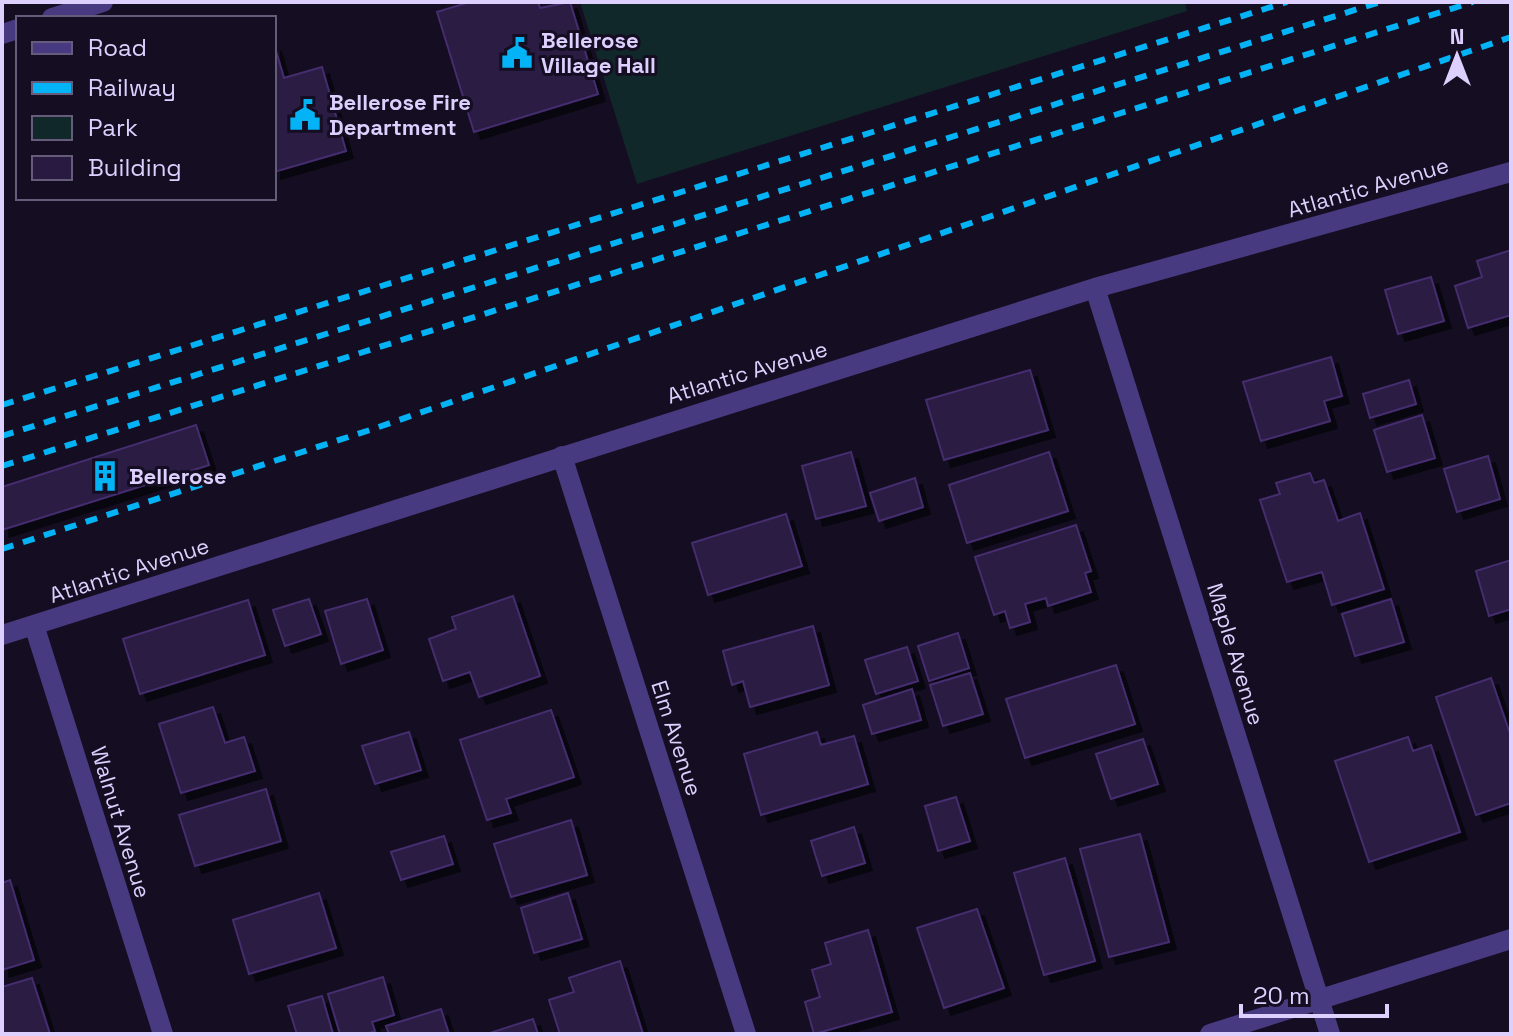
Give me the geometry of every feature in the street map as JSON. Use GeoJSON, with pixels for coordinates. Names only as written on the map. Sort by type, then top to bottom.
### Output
{"type":"FeatureCollection","features":[{"type":"Feature","properties":{"kind":"street"},"geometry":{"type":"LineString","coordinates":[[57,16],[103,2]]}},
{"type":"Feature","properties":{"kind":"street","name":"Atlantic Avenue"},"geometry":{"type":"LineString","coordinates":[[2,635],[1095,288],[1511,172]]}},
{"type":"Feature","properties":{"kind":"street","name":"Maple Avenue"},"geometry":{"type":"LineString","coordinates":[[1095,288],[1330,1034]]}},
{"type":"Feature","properties":{"kind":"street","name":"Elm Avenue"},"geometry":{"type":"LineString","coordinates":[[562,456],[746,1034]]}},
{"type":"Feature","properties":{"kind":"street","name":"Walnut Avenue"},"geometry":{"type":"LineString","coordinates":[[34,625],[163,1034]]}},
{"type":"Feature","properties":{"kind":"street"},"geometry":{"type":"LineString","coordinates":[[1210,1034],[1511,939]]}},
{"type":"Feature","properties":{"kind":"green space"},"geometry":{"type":"Polygon","coordinates":[[[580,2],[1185,2],[1187,11],[637,184],[580,2]]]}},
{"type":"Feature","properties":{"kind":"building","name":"Bellerose Village Hall"},"geometry":{"type":"Polygon","coordinates":[[[470,2],[538,2],[540,8],[570,2],[598,94],[474,132],[437,12],[470,2]]]}},
{"type":"Feature","properties":{"kind":"building","name":"Bellerose Fire Department"},"geometry":{"type":"Polygon","coordinates":[[[276,51],[284,78],[322,67],[346,151],[276,171],[276,51]]]}},
{"type":"Feature","properties":{"kind":"building"},"geometry":{"type":"Polygon","coordinates":[[[1511,250],[1511,315],[1468,328],[1455,286],[1482,277],[1477,261],[1511,250]]]}},
{"type":"Feature","properties":{"kind":"building"},"geometry":{"type":"Polygon","coordinates":[[[1431,277],[1444,321],[1398,334],[1385,290],[1431,277]]]}},
{"type":"Feature","properties":{"kind":"building"},"geometry":{"type":"Polygon","coordinates":[[[1331,357],[1342,396],[1324,401],[1330,421],[1261,441],[1243,382],[1331,357]]]}},
{"type":"Feature","properties":{"kind":"building"},"geometry":{"type":"Polygon","coordinates":[[[1030,370],[1048,430],[944,460],[926,400],[1030,370]]]}},
{"type":"Feature","properties":{"kind":"building"},"geometry":{"type":"Polygon","coordinates":[[[1409,380],[1416,404],[1370,418],[1363,394],[1409,380]]]}},
{"type":"Feature","properties":{"kind":"building"},"geometry":{"type":"Polygon","coordinates":[[[1422,415],[1435,458],[1387,472],[1374,430],[1422,415]]]}},
{"type":"Feature","properties":{"kind":"building","name":"Bellerose"},"geometry":{"type":"Polygon","coordinates":[[[196,425],[209,465],[2,530],[2,487],[196,425]]]}},
{"type":"Feature","properties":{"kind":"building"},"geometry":{"type":"Polygon","coordinates":[[[851,452],[866,506],[816,519],[802,466],[851,452]]]}},
{"type":"Feature","properties":{"kind":"building"},"geometry":{"type":"Polygon","coordinates":[[[1049,452],[1068,511],[967,543],[949,485],[1049,452]]]}},
{"type":"Feature","properties":{"kind":"building"},"geometry":{"type":"Polygon","coordinates":[[[1488,456],[1500,499],[1457,512],[1444,469],[1488,456]]]}},
{"type":"Feature","properties":{"kind":"building"},"geometry":{"type":"Polygon","coordinates":[[[1310,473],[1314,483],[1324,480],[1338,521],[1360,513],[1384,589],[1332,605],[1322,572],[1287,582],[1260,500],[1280,494],[1276,483],[1310,473]]]}},
{"type":"Feature","properties":{"kind":"building"},"geometry":{"type":"Polygon","coordinates":[[[915,478],[923,507],[879,521],[870,493],[915,478]]]}},
{"type":"Feature","properties":{"kind":"building"},"geometry":{"type":"Polygon","coordinates":[[[786,514],[802,566],[708,595],[692,543],[786,514]]]}},
{"type":"Feature","properties":{"kind":"building"},"geometry":{"type":"Polygon","coordinates":[[[1076,525],[1091,571],[1085,573],[1091,592],[1048,606],[1046,598],[1025,604],[1030,622],[1010,628],[1005,611],[994,615],[975,557],[1076,525]]]}},
{"type":"Feature","properties":{"kind":"building"},"geometry":{"type":"Polygon","coordinates":[[[1511,560],[1511,609],[1489,616],[1476,571],[1511,560]]]}},
{"type":"Feature","properties":{"kind":"building"},"geometry":{"type":"Polygon","coordinates":[[[513,596],[540,676],[479,697],[470,672],[443,681],[429,639],[456,629],[452,617],[513,596]]]}},
{"type":"Feature","properties":{"kind":"building"},"geometry":{"type":"Polygon","coordinates":[[[309,599],[321,634],[285,646],[273,610],[309,599]]]}},
{"type":"Feature","properties":{"kind":"building"},"geometry":{"type":"Polygon","coordinates":[[[367,599],[383,650],[341,664],[325,611],[367,599]]]}},
{"type":"Feature","properties":{"kind":"building"},"geometry":{"type":"Polygon","coordinates":[[[1391,599],[1404,642],[1355,656],[1342,614],[1391,599]]]}},
{"type":"Feature","properties":{"kind":"building"},"geometry":{"type":"Polygon","coordinates":[[[248,600],[265,655],[140,694],[123,639],[248,600]]]}},
{"type":"Feature","properties":{"kind":"building"},"geometry":{"type":"Polygon","coordinates":[[[813,626],[829,685],[750,707],[743,681],[732,685],[723,651],[813,626]]]}},
{"type":"Feature","properties":{"kind":"building"},"geometry":{"type":"Polygon","coordinates":[[[958,633],[969,668],[929,681],[918,646],[958,633]]]}},
{"type":"Feature","properties":{"kind":"building"},"geometry":{"type":"Polygon","coordinates":[[[907,647],[918,681],[876,694],[865,660],[907,647]]]}},
{"type":"Feature","properties":{"kind":"building"},"geometry":{"type":"Polygon","coordinates":[[[1116,665],[1135,724],[1025,758],[1006,699],[1116,665]]]}},
{"type":"Feature","properties":{"kind":"building"},"geometry":{"type":"Polygon","coordinates":[[[970,673],[983,714],[943,726],[930,685],[970,673]]]}},
{"type":"Feature","properties":{"kind":"building"},"geometry":{"type":"Polygon","coordinates":[[[1491,678],[1511,737],[1511,803],[1476,815],[1436,697],[1491,678]]]}},
{"type":"Feature","properties":{"kind":"building"},"geometry":{"type":"Polygon","coordinates":[[[912,689],[921,720],[872,734],[863,705],[912,689]]]}},
{"type":"Feature","properties":{"kind":"building"},"geometry":{"type":"Polygon","coordinates":[[[213,707],[225,743],[244,737],[255,771],[181,793],[159,724],[213,707]]]}},
{"type":"Feature","properties":{"kind":"building"},"geometry":{"type":"Polygon","coordinates":[[[551,710],[574,777],[506,799],[511,813],[487,820],[460,740],[551,710]]]}},
{"type":"Feature","properties":{"kind":"building"},"geometry":{"type":"Polygon","coordinates":[[[409,732],[421,770],[375,784],[362,746],[409,732]]]}},
{"type":"Feature","properties":{"kind":"building"},"geometry":{"type":"Polygon","coordinates":[[[817,732],[821,745],[854,736],[868,784],[761,815],[744,754],[817,732]]]}},
{"type":"Feature","properties":{"kind":"building"},"geometry":{"type":"Polygon","coordinates":[[[1408,737],[1413,751],[1431,745],[1460,832],[1369,862],[1335,761],[1408,737]]]}},
{"type":"Feature","properties":{"kind":"building"},"geometry":{"type":"Polygon","coordinates":[[[1143,739],[1158,784],[1111,799],[1096,754],[1143,739]]]}},
{"type":"Feature","properties":{"kind":"building"},"geometry":{"type":"Polygon","coordinates":[[[266,789],[281,841],[195,866],[179,815],[266,789]]]}},
{"type":"Feature","properties":{"kind":"building"},"geometry":{"type":"Polygon","coordinates":[[[956,797],[970,841],[938,851],[925,806],[956,797]]]}},
{"type":"Feature","properties":{"kind":"building"},"geometry":{"type":"Polygon","coordinates":[[[571,820],[587,875],[511,897],[494,844],[571,820]]]}},
{"type":"Feature","properties":{"kind":"building"},"geometry":{"type":"Polygon","coordinates":[[[854,827],[865,863],[822,876],[811,841],[854,827]]]}},
{"type":"Feature","properties":{"kind":"building"},"geometry":{"type":"Polygon","coordinates":[[[1140,834],[1169,942],[1109,957],[1080,849],[1140,834]]]}},
{"type":"Feature","properties":{"kind":"building"},"geometry":{"type":"Polygon","coordinates":[[[444,836],[453,864],[401,880],[391,852],[444,836]]]}},
{"type":"Feature","properties":{"kind":"building"},"geometry":{"type":"Polygon","coordinates":[[[1065,858],[1095,961],[1044,975],[1014,873],[1065,858]]]}},
{"type":"Feature","properties":{"kind":"building"},"geometry":{"type":"Polygon","coordinates":[[[10,880],[34,960],[2,970],[2,883],[10,880]]]}},
{"type":"Feature","properties":{"kind":"building"},"geometry":{"type":"Polygon","coordinates":[[[319,893],[336,948],[249,974],[233,920],[319,893]]]}},
{"type":"Feature","properties":{"kind":"building"},"geometry":{"type":"Polygon","coordinates":[[[568,893],[582,939],[534,953],[521,908],[568,893]]]}},
{"type":"Feature","properties":{"kind":"building"},"geometry":{"type":"Polygon","coordinates":[[[977,909],[1004,988],[944,1008],[917,928],[977,909]]]}},
{"type":"Feature","properties":{"kind":"building"},"geometry":{"type":"Polygon","coordinates":[[[868,930],[892,1012],[814,1034],[805,1002],[820,997],[812,970],[831,964],[825,943],[868,930]]]}},
{"type":"Feature","properties":{"kind":"building"},"geometry":{"type":"Polygon","coordinates":[[[620,961],[643,1034],[560,1034],[549,1000],[574,992],[569,978],[620,961]]]}},
{"type":"Feature","properties":{"kind":"building"},"geometry":{"type":"Polygon","coordinates":[[[383,977],[394,1015],[372,1022],[375,1031],[367,1034],[340,1034],[328,994],[383,977]]]}},
{"type":"Feature","properties":{"kind":"building"},"geometry":{"type":"Polygon","coordinates":[[[32,978],[50,1034],[2,1034],[2,987],[32,978]]]}},
{"type":"Feature","properties":{"kind":"building"},"geometry":{"type":"Polygon","coordinates":[[[322,996],[333,1034],[297,1034],[288,1006],[322,996]]]}},
{"type":"Feature","properties":{"kind":"building"},"geometry":{"type":"Polygon","coordinates":[[[441,1009],[449,1034],[389,1034],[386,1026],[441,1009]]]}},
{"type":"Feature","properties":{"kind":"building"},"geometry":{"type":"Polygon","coordinates":[[[533,1019],[538,1034],[487,1034],[533,1019]]]}},
{"type":"Feature","properties":{"kind":"railway"},"geometry":{"type":"LineString","coordinates":[[2,405],[1287,2]]}},
{"type":"Feature","properties":{"kind":"railway"},"geometry":{"type":"LineString","coordinates":[[2,436],[1380,2]]}},
{"type":"Feature","properties":{"kind":"railway"},"geometry":{"type":"LineString","coordinates":[[2,466],[1473,2]]}},
{"type":"Feature","properties":{"kind":"railway"},"geometry":{"type":"LineString","coordinates":[[2,549],[370,430],[1511,37]]}},
{"type":"Feature","properties":{"kind":"place","name":"Bellerose Village Hall"},"geometry":{"type":"Point","coordinates":[517,53]}},
{"type":"Feature","properties":{"kind":"place","name":"Bellerose Fire Department"},"geometry":{"type":"Point","coordinates":[305,115]}},
{"type":"Feature","properties":{"kind":"place","name":"Bellerose"},"geometry":{"type":"Point","coordinates":[105,476]}}]}
